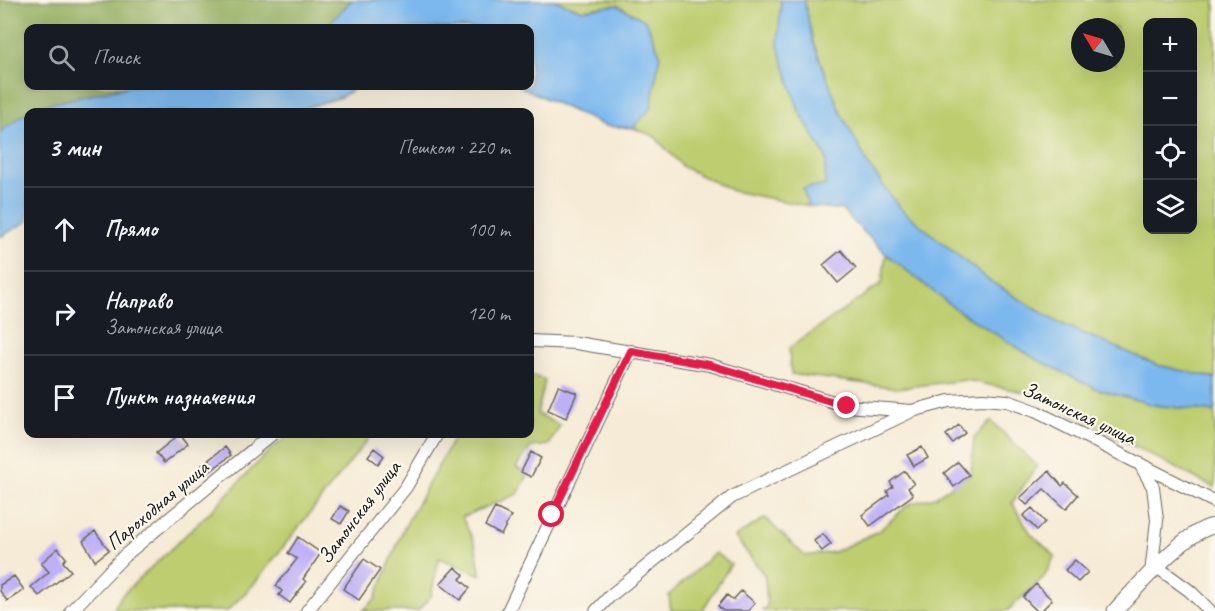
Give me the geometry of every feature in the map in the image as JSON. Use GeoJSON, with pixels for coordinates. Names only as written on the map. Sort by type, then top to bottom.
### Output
{"type":"FeatureCollection","features":[{"type":"Feature","properties":{"kind":"street","name":"Затонская улица"},"geometry":{"type":"LineString","coordinates":[[534,340],[576,343],[710,365],[847,406],[912,411],[949,401],[983,399],[1007,401],[1035,411],[1215,502]]}},
{"type":"Feature","properties":{"kind":"street"},"geometry":{"type":"LineString","coordinates":[[508,611],[631,351]]}},
{"type":"Feature","properties":{"kind":"street"},"geometry":{"type":"LineString","coordinates":[[597,611],[610,596],[732,497],[912,411]]}},
{"type":"Feature","properties":{"kind":"street","name":"Пароходная улица"},"geometry":{"type":"LineString","coordinates":[[71,611],[124,556],[267,438]]}},
{"type":"Feature","properties":{"kind":"street","name":"Затонская улица"},"geometry":{"type":"LineString","coordinates":[[307,611],[406,487],[435,438]]}},
{"type":"Feature","properties":{"kind":"street"},"geometry":{"type":"LineString","coordinates":[[1140,463],[1153,487],[1157,520],[1154,570]]}},
{"type":"Feature","properties":{"kind":"street"},"geometry":{"type":"LineString","coordinates":[[1115,611],[1154,570],[1187,540],[1215,526]]}},
{"type":"Feature","properties":{"kind":"street"},"geometry":{"type":"LineString","coordinates":[[1154,570],[1190,591],[1210,611]]}},
{"type":"Feature","properties":{"kind":"green space"},"geometry":{"type":"Polygon","coordinates":[[[0,0],[352,0],[329,24],[24,24],[24,90],[112,90],[24,108],[24,114],[0,132],[0,0]]]}},
{"type":"Feature","properties":{"kind":"green space"},"geometry":{"type":"Polygon","coordinates":[[[548,0],[781,0],[778,46],[799,111],[826,157],[825,186],[803,188],[808,206],[733,191],[683,167],[654,136],[633,128],[651,108],[660,54],[646,21],[617,5],[583,10],[548,0]]]}},
{"type":"Feature","properties":{"kind":"green space"},"geometry":{"type":"Polygon","coordinates":[[[804,0],[1215,0],[1215,378],[1157,365],[1057,322],[988,280],[900,209],[869,166],[840,111],[813,42],[804,0]]]}},
{"type":"Feature","properties":{"kind":"green space"},"geometry":{"type":"Polygon","coordinates":[[[886,254],[957,310],[1036,359],[1154,405],[1215,412],[1215,488],[1033,394],[966,380],[898,388],[791,374],[789,348],[882,283],[886,254]]]}},
{"type":"Feature","properties":{"kind":"green space"},"geometry":{"type":"Polygon","coordinates":[[[534,376],[545,380],[537,414],[560,425],[549,445],[531,447],[516,467],[528,475],[518,494],[462,517],[475,544],[481,575],[439,558],[431,596],[418,611],[363,611],[375,599],[404,528],[454,438],[534,438],[534,376]]]}},
{"type":"Feature","properties":{"kind":"green space"},"geometry":{"type":"Polygon","coordinates":[[[991,421],[1037,466],[1012,503],[1031,534],[1055,556],[1044,577],[1007,611],[762,611],[767,606],[765,576],[735,537],[765,518],[805,556],[834,552],[880,530],[909,504],[935,497],[971,474],[974,437],[991,421]]]}},
{"type":"Feature","properties":{"kind":"green space"},"geometry":{"type":"Polygon","coordinates":[[[286,438],[369,438],[254,584],[227,611],[113,611],[121,596],[209,513],[271,449],[286,438]]]}},
{"type":"Feature","properties":{"kind":"green space"},"geometry":{"type":"Polygon","coordinates":[[[715,553],[731,564],[702,611],[671,611],[669,595],[715,553]]]}},
{"type":"Feature","properties":{"kind":"water"},"geometry":{"type":"Polygon","coordinates":[[[352,0],[553,0],[583,10],[617,5],[646,21],[660,54],[651,108],[633,128],[605,126],[528,90],[534,90],[534,24],[329,24],[352,0]]]}},
{"type":"Feature","properties":{"kind":"water"},"geometry":{"type":"Polygon","coordinates":[[[781,0],[804,0],[813,42],[840,111],[869,166],[901,209],[988,280],[1057,322],[1157,365],[1215,378],[1215,412],[1154,405],[1097,389],[1036,359],[957,310],[886,254],[842,210],[808,206],[803,188],[825,186],[826,157],[799,111],[778,46],[781,0]]]}},
{"type":"Feature","properties":{"kind":"water"},"geometry":{"type":"Polygon","coordinates":[[[112,90],[352,90],[341,97],[305,108],[34,107],[112,90]]]}},
{"type":"Feature","properties":{"kind":"water"},"geometry":{"type":"Polygon","coordinates":[[[24,114],[24,223],[0,237],[0,132],[24,114]]]}},
{"type":"Feature","properties":{"kind":"building"},"geometry":{"type":"Polygon","coordinates":[[[841,250],[856,268],[838,283],[823,265],[841,250]]]}},
{"type":"Feature","properties":{"kind":"building"},"geometry":{"type":"Polygon","coordinates":[[[558,386],[577,393],[566,418],[548,410],[558,386]]]}},
{"type":"Feature","properties":{"kind":"building"},"geometry":{"type":"Polygon","coordinates":[[[959,425],[965,433],[952,443],[946,435],[959,425]]]}},
{"type":"Feature","properties":{"kind":"building"},"geometry":{"type":"Polygon","coordinates":[[[175,438],[183,438],[188,444],[164,463],[156,453],[175,438]]]}},
{"type":"Feature","properties":{"kind":"building"},"geometry":{"type":"Polygon","coordinates":[[[225,447],[231,455],[208,473],[202,465],[225,447]]]}},
{"type":"Feature","properties":{"kind":"building"},"geometry":{"type":"Polygon","coordinates":[[[922,447],[928,458],[914,466],[907,455],[922,447]]]}},
{"type":"Feature","properties":{"kind":"building"},"geometry":{"type":"Polygon","coordinates":[[[374,448],[384,456],[378,464],[368,456],[374,448]]]}},
{"type":"Feature","properties":{"kind":"building"},"geometry":{"type":"Polygon","coordinates":[[[531,452],[541,458],[531,477],[521,472],[531,452]]]}},
{"type":"Feature","properties":{"kind":"building"},"geometry":{"type":"Polygon","coordinates":[[[958,462],[969,475],[954,487],[944,473],[958,462]]]}},
{"type":"Feature","properties":{"kind":"building"},"geometry":{"type":"Polygon","coordinates":[[[905,471],[914,484],[908,488],[913,495],[870,526],[862,515],[889,495],[887,491],[893,487],[890,482],[905,471]]]}},
{"type":"Feature","properties":{"kind":"building"},"geometry":{"type":"Polygon","coordinates":[[[1049,471],[1062,486],[1065,483],[1078,495],[1066,509],[1044,489],[1027,505],[1020,498],[1049,471]]]}},
{"type":"Feature","properties":{"kind":"building"},"geometry":{"type":"Polygon","coordinates":[[[340,506],[349,511],[341,524],[332,519],[340,506]]]}},
{"type":"Feature","properties":{"kind":"building"},"geometry":{"type":"Polygon","coordinates":[[[495,508],[511,516],[501,535],[485,526],[495,508]]]}},
{"type":"Feature","properties":{"kind":"building"},"geometry":{"type":"Polygon","coordinates":[[[1032,508],[1045,522],[1037,530],[1023,516],[1032,508]]]}},
{"type":"Feature","properties":{"kind":"building"},"geometry":{"type":"Polygon","coordinates":[[[95,531],[109,550],[95,561],[83,541],[95,531]]]}},
{"type":"Feature","properties":{"kind":"building"},"geometry":{"type":"Polygon","coordinates":[[[823,534],[831,544],[822,551],[814,541],[823,534]]]}},
{"type":"Feature","properties":{"kind":"building"},"geometry":{"type":"Polygon","coordinates":[[[298,537],[321,553],[303,579],[306,582],[290,603],[279,595],[282,591],[276,586],[297,559],[288,553],[298,537]]]}},
{"type":"Feature","properties":{"kind":"building"},"geometry":{"type":"Polygon","coordinates":[[[58,548],[66,558],[63,562],[71,571],[39,596],[31,587],[49,572],[41,563],[58,548]]]}},
{"type":"Feature","properties":{"kind":"building"},"geometry":{"type":"Polygon","coordinates":[[[364,559],[380,570],[359,600],[343,589],[364,559]]]}},
{"type":"Feature","properties":{"kind":"building"},"geometry":{"type":"Polygon","coordinates":[[[1075,560],[1088,572],[1078,582],[1065,570],[1075,560]]]}},
{"type":"Feature","properties":{"kind":"building"},"geometry":{"type":"Polygon","coordinates":[[[455,567],[464,575],[460,579],[470,588],[460,600],[440,584],[455,567]]]}},
{"type":"Feature","properties":{"kind":"building"},"geometry":{"type":"Polygon","coordinates":[[[14,576],[24,590],[7,601],[0,591],[0,585],[14,576]]]}},
{"type":"Feature","properties":{"kind":"building"},"geometry":{"type":"Polygon","coordinates":[[[1036,584],[1052,600],[1041,611],[1037,611],[1023,597],[1036,584]]]}},
{"type":"Feature","properties":{"kind":"building"},"geometry":{"type":"Polygon","coordinates":[[[741,591],[755,603],[748,611],[723,611],[718,606],[727,595],[733,600],[741,591]]]}},
{"type":"Feature","properties":{"kind":"route"},"geometry":{"type":"LineString","coordinates":[[552,515],[631,351],[710,365],[847,406]]}}]}
